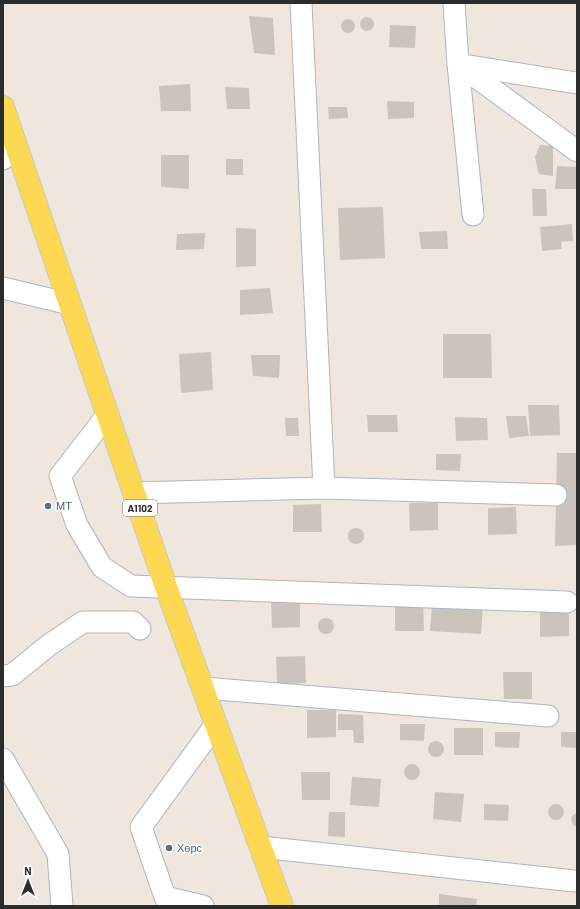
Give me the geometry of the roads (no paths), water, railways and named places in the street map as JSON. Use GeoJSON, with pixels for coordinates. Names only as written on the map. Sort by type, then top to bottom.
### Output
{"type":"FeatureCollection","features":[{"type":"Feature","properties":{"kind":"main road","name":"A1102"},"geometry":{"type":"LineString","coordinates":[[3,107],[9,151],[70,304],[166,587],[282,906]]}},
{"type":"Feature","properties":{"kind":"street"},"geometry":{"type":"LineString","coordinates":[[301,3],[324,488]]}},
{"type":"Feature","properties":{"kind":"street"},"geometry":{"type":"LineString","coordinates":[[454,3],[458,64],[473,215]]}},
{"type":"Feature","properties":{"kind":"street"},"geometry":{"type":"LineString","coordinates":[[458,64],[577,83]]}},
{"type":"Feature","properties":{"kind":"street"},"geometry":{"type":"LineString","coordinates":[[458,64],[577,151]]}},
{"type":"Feature","properties":{"kind":"street"},"geometry":{"type":"LineString","coordinates":[[3,288],[70,304]]}},
{"type":"Feature","properties":{"kind":"street"},"geometry":{"type":"LineString","coordinates":[[108,414],[60,476],[77,525],[102,567],[131,586],[567,602]]}},
{"type":"Feature","properties":{"kind":"street"},"geometry":{"type":"LineString","coordinates":[[135,493],[324,488],[556,495]]}},
{"type":"Feature","properties":{"kind":"street"},"geometry":{"type":"LineString","coordinates":[[3,676],[12,675],[49,645],[82,622],[133,622],[140,629]]}},
{"type":"Feature","properties":{"kind":"street"},"geometry":{"type":"LineString","coordinates":[[204,688],[548,716]]}},
{"type":"Feature","properties":{"kind":"street"},"geometry":{"type":"LineString","coordinates":[[203,906],[165,897],[141,827],[216,724]]}},
{"type":"Feature","properties":{"kind":"street"},"geometry":{"type":"LineString","coordinates":[[3,759],[58,854],[62,906]]}},
{"type":"Feature","properties":{"kind":"street"},"geometry":{"type":"LineString","coordinates":[[261,847],[574,881]]}},
{"type":"Feature","properties":{"kind":"place","name":"МТ"},"geometry":{"type":"Point","coordinates":[48,506]}},
{"type":"Feature","properties":{"kind":"place","name":"Хөрс"},"geometry":{"type":"Point","coordinates":[169,848]}}]}
